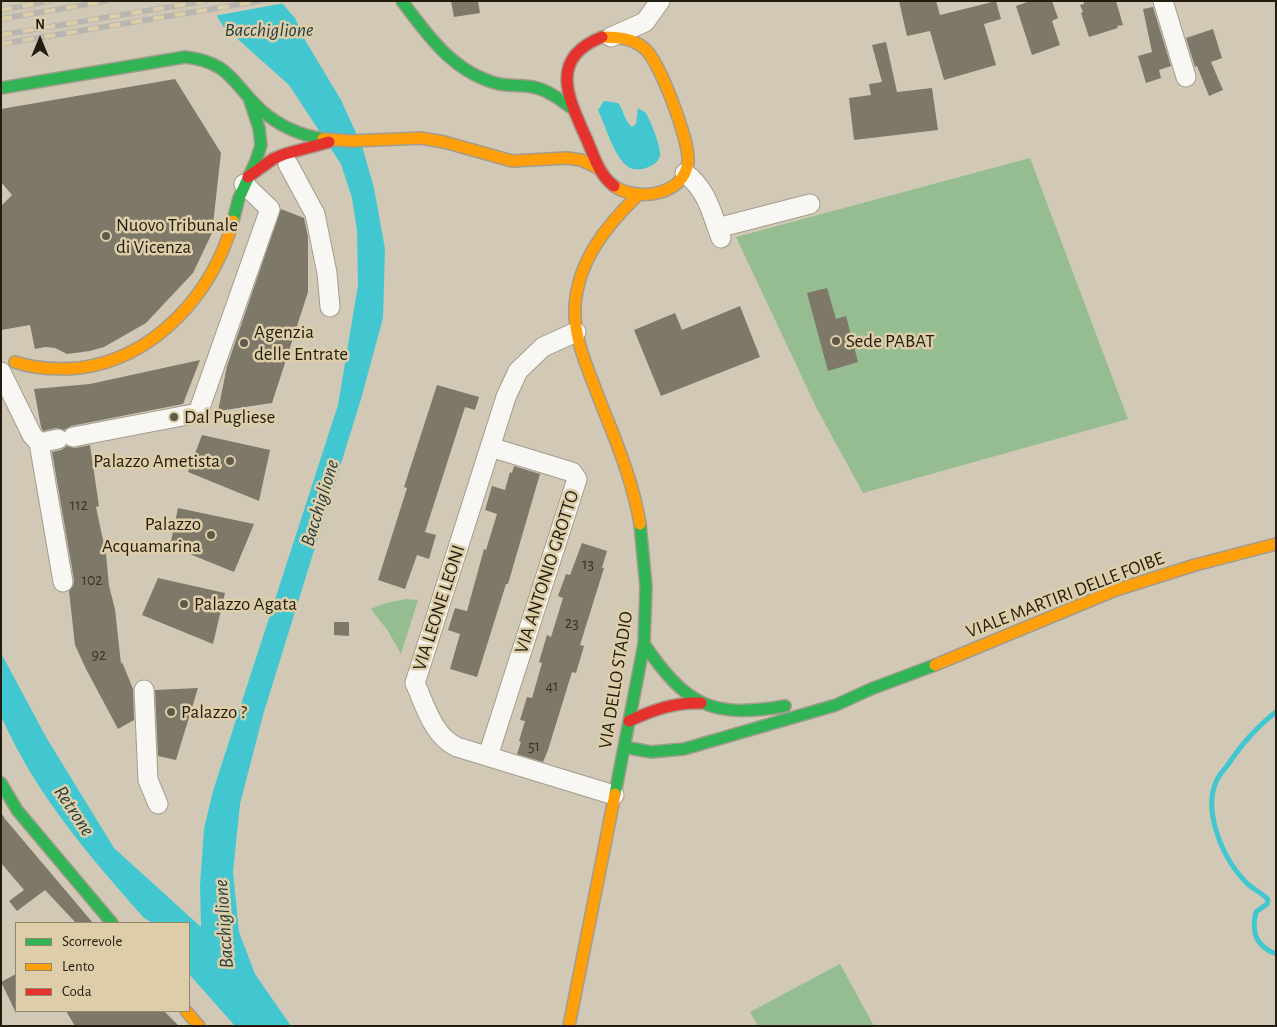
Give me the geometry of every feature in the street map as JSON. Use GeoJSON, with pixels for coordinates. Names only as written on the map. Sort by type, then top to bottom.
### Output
{"type":"FeatureCollection","features":[{"type":"Feature","properties":{"kind":"main road"},"geometry":{"type":"LineString","coordinates":[[402,1],[449,60],[469,73],[499,84],[536,88],[560,99],[576,114]]}},
{"type":"Feature","properties":{"kind":"main road"},"geometry":{"type":"LineString","coordinates":[[611,37],[626,38],[635,42],[650,56],[684,132],[688,154],[685,173],[666,189],[638,196],[620,190],[609,182],[600,169],[567,88],[568,69],[571,60],[584,45],[594,40],[611,37]]}},
{"type":"Feature","properties":{"kind":"main road"},"geometry":{"type":"LineString","coordinates":[[1,88],[185,57],[200,58],[217,64],[231,75],[249,98],[266,114],[285,128],[312,142]]}},
{"type":"Feature","properties":{"kind":"main road"},"geometry":{"type":"LineString","coordinates":[[536,88],[553,80],[568,69]]}},
{"type":"Feature","properties":{"kind":"main road"},"geometry":{"type":"LineString","coordinates":[[8,367],[42,369],[80,368],[110,362],[142,348],[162,333],[196,296],[208,279],[223,251],[246,180],[260,147],[261,138],[249,98]]}},
{"type":"Feature","properties":{"kind":"main road"},"geometry":{"type":"LineString","coordinates":[[549,158],[562,151],[568,141],[576,114]]}},
{"type":"Feature","properties":{"kind":"main road"},"geometry":{"type":"LineString","coordinates":[[246,180],[273,159],[312,142],[396,138],[422,138],[513,161],[573,158],[587,161],[600,169]]}},
{"type":"Feature","properties":{"kind":"main road","name":"VIA DELLO STADIO"},"geometry":{"type":"LineString","coordinates":[[603,232],[609,182]]}},
{"type":"Feature","properties":{"kind":"main road","name":"VIA DELLO STADIO"},"geometry":{"type":"LineString","coordinates":[[569,1026],[644,644],[646,595],[640,519],[626,468],[592,380],[576,332],[576,311],[578,290],[584,269],[603,232],[638,196]]}},
{"type":"Feature","properties":{"kind":"main road","name":"VIALE MARTIRI DELLE FOIBE"},"geometry":{"type":"LineString","coordinates":[[624,747],[651,752],[684,749],[738,735],[836,705],[871,689],[931,667],[1116,590],[1195,565],[1276,544]]}},
{"type":"Feature","properties":{"kind":"main road"},"geometry":{"type":"LineString","coordinates":[[644,644],[655,662],[677,686],[688,697],[701,703]]}},
{"type":"Feature","properties":{"kind":"main road","name":"VIALE MARTIRI DELLE FOIBE"},"geometry":{"type":"LineString","coordinates":[[814,699],[871,689]]}},
{"type":"Feature","properties":{"kind":"main road"},"geometry":{"type":"LineString","coordinates":[[630,721],[673,703],[688,701],[736,712],[763,711],[795,704]]}},
{"type":"Feature","properties":{"kind":"main road"},"geometry":{"type":"LineString","coordinates":[[1,783],[17,810],[111,922]]}},
{"type":"Feature","properties":{"kind":"main road"},"geometry":{"type":"LineString","coordinates":[[187,1012],[199,1026]]}},
{"type":"Feature","properties":{"kind":"street"},"geometry":{"type":"LineString","coordinates":[[611,37],[645,22],[660,1]]}},
{"type":"Feature","properties":{"kind":"street"},"geometry":{"type":"LineString","coordinates":[[1163,1],[1186,77]]}},
{"type":"Feature","properties":{"kind":"street"},"geometry":{"type":"LineString","coordinates":[[645,22],[650,56]]}},
{"type":"Feature","properties":{"kind":"street"},"geometry":{"type":"LineString","coordinates":[[288,164],[315,214],[327,273],[330,307]]}},
{"type":"Feature","properties":{"kind":"street"},"geometry":{"type":"LineString","coordinates":[[685,173],[694,180],[704,193],[719,233],[810,204]]}},
{"type":"Feature","properties":{"kind":"street"},"geometry":{"type":"LineString","coordinates":[[39,443],[198,413],[270,209],[246,180]]}},
{"type":"Feature","properties":{"kind":"street","name":"VIA LEONE LEONI"},"geometry":{"type":"LineString","coordinates":[[576,332],[543,347],[518,371],[506,397],[415,683],[438,732],[447,742],[457,747],[614,796]]}},
{"type":"Feature","properties":{"kind":"street"},"geometry":{"type":"LineString","coordinates":[[8,367],[18,406],[32,435],[39,443],[63,582]]}},
{"type":"Feature","properties":{"kind":"street","name":"VIA ANTONIO GROTTO"},"geometry":{"type":"LineString","coordinates":[[488,756],[577,479],[572,472],[490,446]]}},
{"type":"Feature","properties":{"kind":"street"},"geometry":{"type":"LineString","coordinates":[[144,690],[148,780],[158,804]]}},
{"type":"Feature","properties":{"kind":"green space"},"geometry":{"type":"Polygon","coordinates":[[[1030,158],[1128,419],[863,493],[817,409],[736,237],[1030,158]]]}},
{"type":"Feature","properties":{"kind":"green space"},"geometry":{"type":"Polygon","coordinates":[[[406,599],[418,600],[401,654],[388,631],[371,609],[382,604],[406,599]]]}},
{"type":"Feature","properties":{"kind":"green space"},"geometry":{"type":"Polygon","coordinates":[[[840,964],[874,1026],[758,1026],[750,1012],[840,964]]]}},
{"type":"Feature","properties":{"kind":"water","name":"Bacchiglione"},"geometry":{"type":"Polygon","coordinates":[[[208,1],[280,1],[295,18],[305,40],[341,100],[362,146],[374,188],[385,249],[383,318],[361,399],[263,715],[240,804],[233,872],[239,932],[255,974],[291,1026],[235,1026],[190,975],[190,922],[150,922],[143,917],[83,847],[47,798],[16,746],[1,713],[1,653],[46,737],[114,848],[201,927],[200,886],[204,829],[213,791],[338,405],[358,285],[357,231],[352,198],[341,164],[289,85],[223,26],[208,1]]]}},
{"type":"Feature","properties":{"kind":"water"},"geometry":{"type":"Polygon","coordinates":[[[604,101],[618,103],[627,122],[632,127],[636,124],[638,108],[645,112],[660,153],[658,160],[652,166],[634,169],[628,167],[621,160],[598,110],[604,101]]]}},
{"type":"Feature","properties":{"kind":"pier"},"geometry":{"type":"Polygon","coordinates":[[[206,1],[284,1],[285,3],[214,16],[206,1]]]}},
{"type":"Feature","properties":{"kind":"building"},"geometry":{"type":"Polygon","coordinates":[[[451,1],[478,1],[480,13],[454,17],[451,1]]]}},
{"type":"Feature","properties":{"kind":"building"},"geometry":{"type":"Polygon","coordinates":[[[899,1],[936,1],[940,15],[996,1],[1001,19],[984,24],[996,65],[944,80],[930,31],[907,36],[899,1]]]}},
{"type":"Feature","properties":{"kind":"building"},"geometry":{"type":"Polygon","coordinates":[[[1030,1],[1052,1],[1058,18],[1052,21],[1060,45],[1032,55],[1016,6],[1030,1]]]}},
{"type":"Feature","properties":{"kind":"building"},"geometry":{"type":"Polygon","coordinates":[[[1083,1],[1116,1],[1123,25],[1089,37],[1081,13],[1083,12],[1080,5],[1084,4],[1083,1]]]}},
{"type":"Feature","properties":{"kind":"building"},"geometry":{"type":"Polygon","coordinates":[[[1153,7],[1171,66],[1159,70],[1161,78],[1146,83],[1138,56],[1152,52],[1143,9],[1153,7]]]}},
{"type":"Feature","properties":{"kind":"building"},"geometry":{"type":"Polygon","coordinates":[[[1213,29],[1222,58],[1211,62],[1223,90],[1209,96],[1197,66],[1195,67],[1186,38],[1213,29]]]}},
{"type":"Feature","properties":{"kind":"building"},"geometry":{"type":"Polygon","coordinates":[[[886,42],[897,92],[932,88],[938,130],[854,140],[849,98],[871,95],[869,84],[882,82],[872,45],[886,42]]]}},
{"type":"Feature","properties":{"kind":"building","name":"Nuovo Tribunale di Vicenza"},"geometry":{"type":"Polygon","coordinates":[[[175,79],[221,153],[212,233],[193,273],[146,323],[104,347],[67,354],[55,348],[35,349],[30,325],[1,330],[1,206],[12,195],[1,182],[1,109],[175,79]]]}},
{"type":"Feature","properties":{"kind":"building"},"geometry":{"type":"Polygon","coordinates":[[[281,209],[304,218],[308,237],[308,292],[272,403],[218,411],[227,366],[281,209]]]}},
{"type":"Feature","properties":{"kind":"building","name":"Sede PABAT"},"geometry":{"type":"Polygon","coordinates":[[[827,288],[836,319],[846,316],[858,362],[828,371],[807,293],[827,288]]]}},
{"type":"Feature","properties":{"kind":"building"},"geometry":{"type":"Polygon","coordinates":[[[740,306],[760,357],[661,396],[634,330],[675,313],[682,330],[740,306]]]}},
{"type":"Feature","properties":{"kind":"building"},"geometry":{"type":"Polygon","coordinates":[[[200,360],[183,404],[71,426],[64,430],[56,428],[43,431],[41,427],[34,389],[90,384],[200,360]]]}},
{"type":"Feature","properties":{"kind":"building"},"geometry":{"type":"Polygon","coordinates":[[[437,385],[479,397],[475,410],[465,407],[425,532],[436,535],[429,559],[417,555],[405,589],[378,580],[407,488],[404,487],[437,385]]]}},
{"type":"Feature","properties":{"kind":"building","name":"Palazzo Ametista"},"geometry":{"type":"Polygon","coordinates":[[[202,435],[270,450],[259,501],[188,472],[202,435]]]}},
{"type":"Feature","properties":{"kind":"building"},"geometry":{"type":"Polygon","coordinates":[[[90,445],[99,506],[96,507],[106,554],[109,586],[115,609],[121,664],[122,662],[133,689],[134,720],[118,729],[75,645],[69,591],[73,586],[74,580],[52,452],[67,446],[75,448],[90,445]]]}},
{"type":"Feature","properties":{"kind":"building"},"geometry":{"type":"Polygon","coordinates":[[[514,466],[540,474],[508,584],[506,584],[477,677],[450,669],[460,634],[448,630],[455,608],[467,611],[484,549],[486,550],[497,514],[485,510],[492,486],[505,490],[510,472],[512,473],[514,466]]]}},
{"type":"Feature","properties":{"kind":"building","name":"Palazzo Acquamarina"},"geometry":{"type":"Polygon","coordinates":[[[178,508],[254,524],[234,572],[170,546],[178,508]]]}},
{"type":"Feature","properties":{"kind":"building"},"geometry":{"type":"Polygon","coordinates":[[[582,543],[607,551],[602,568],[604,568],[580,645],[584,646],[576,673],[572,672],[543,762],[517,754],[525,721],[520,720],[527,697],[532,698],[542,663],[539,662],[547,635],[551,637],[563,598],[558,596],[566,574],[570,575],[582,543]]]}},
{"type":"Feature","properties":{"kind":"building","name":"Palazzo Agata"},"geometry":{"type":"Polygon","coordinates":[[[158,578],[225,593],[213,644],[142,615],[158,578]]]}},
{"type":"Feature","properties":{"kind":"building"},"geometry":{"type":"Polygon","coordinates":[[[334,622],[349,622],[349,636],[334,635],[334,622]]]}},
{"type":"Feature","properties":{"kind":"building","name":"Palazzo ?"},"geometry":{"type":"Polygon","coordinates":[[[198,688],[176,760],[158,756],[155,690],[198,688]]]}},
{"type":"Feature","properties":{"kind":"building"},"geometry":{"type":"Polygon","coordinates":[[[1,813],[92,922],[75,922],[45,890],[17,911],[9,901],[24,890],[1,863],[1,813]]]}},
{"type":"Feature","properties":{"kind":"building"},"geometry":{"type":"Polygon","coordinates":[[[15,975],[15,1011],[1,982],[15,975]]]}},
{"type":"Feature","properties":{"kind":"building"},"geometry":{"type":"Polygon","coordinates":[[[67,1012],[165,1012],[179,1026],[75,1026],[67,1012]]]}},
{"type":"Feature","properties":{"kind":"waterway"},"geometry":{"type":"LineString","coordinates":[[1276,712],[1249,737],[1219,776],[1213,793],[1212,804],[1216,829],[1231,863],[1246,883],[1268,900],[1267,904],[1256,912],[1254,926],[1260,943],[1276,954]]}},
{"type":"Feature","properties":{"kind":"railway"},"geometry":{"type":"LineString","coordinates":[[1,10],[50,1]]}},
{"type":"Feature","properties":{"kind":"railway"},"geometry":{"type":"LineString","coordinates":[[1,19],[107,1]]}},
{"type":"Feature","properties":{"kind":"railway"},"geometry":{"type":"LineString","coordinates":[[1,35],[205,1]]}},
{"type":"Feature","properties":{"kind":"railway"},"geometry":{"type":"LineString","coordinates":[[1,44],[260,1]]}},
{"type":"Feature","properties":{"kind":"traffic: fast"},"geometry":{"type":"LineString","coordinates":[[402,1],[432,40],[455,62],[469,71],[483,79],[499,84],[539,88],[573,109]]}},
{"type":"Feature","properties":{"kind":"traffic: fast"},"geometry":{"type":"LineString","coordinates":[[1,88],[185,57],[200,60],[221,69],[229,75],[261,110],[282,125],[306,135],[323,139]]}},
{"type":"Feature","properties":{"kind":"traffic: fast"},"geometry":{"type":"LineString","coordinates":[[233,221],[239,198],[256,161],[261,145],[259,128],[249,98]]}},
{"type":"Feature","properties":{"kind":"traffic: fast"},"geometry":{"type":"LineString","coordinates":[[615,794],[644,644],[646,587],[640,524]]}},
{"type":"Feature","properties":{"kind":"traffic: fast"},"geometry":{"type":"LineString","coordinates":[[644,644],[673,681],[702,703],[719,708],[738,710],[759,710],[785,706]]}},
{"type":"Feature","properties":{"kind":"traffic: fast"},"geometry":{"type":"LineString","coordinates":[[624,747],[651,752],[684,749],[836,705],[871,689],[935,665]]}},
{"type":"Feature","properties":{"kind":"traffic: fast"},"geometry":{"type":"LineString","coordinates":[[1,783],[17,810],[111,922]]}},
{"type":"Feature","properties":{"kind":"traffic: slow"},"geometry":{"type":"LineString","coordinates":[[602,37],[619,38],[635,42],[645,49],[651,57],[673,103],[684,138],[688,162],[685,173],[678,182],[669,189],[658,193],[635,194],[614,186]]}},
{"type":"Feature","properties":{"kind":"traffic: slow"},"geometry":{"type":"LineString","coordinates":[[323,139],[352,141],[421,138],[444,142],[512,161],[567,158],[581,160],[600,169]]}},
{"type":"Feature","properties":{"kind":"traffic: slow"},"geometry":{"type":"LineString","coordinates":[[637,196],[605,232],[588,259],[577,290],[575,318],[579,343],[623,461],[633,492],[640,524]]}},
{"type":"Feature","properties":{"kind":"traffic: slow"},"geometry":{"type":"LineString","coordinates":[[15,362],[47,368],[79,368],[107,362],[133,351],[156,336],[177,318],[196,297],[224,248],[233,221]]}},
{"type":"Feature","properties":{"kind":"traffic: slow"},"geometry":{"type":"LineString","coordinates":[[935,665],[1116,590],[1195,565],[1276,544]]}},
{"type":"Feature","properties":{"kind":"traffic: slow"},"geometry":{"type":"LineString","coordinates":[[569,1026],[615,794]]}},
{"type":"Feature","properties":{"kind":"traffic: slow"},"geometry":{"type":"LineString","coordinates":[[187,1012],[199,1026]]}},
{"type":"Feature","properties":{"kind":"traffic: jam"},"geometry":{"type":"LineString","coordinates":[[602,37],[585,46],[574,57],[568,69],[567,82],[574,111],[595,159],[604,176],[614,186]]}},
{"type":"Feature","properties":{"kind":"traffic: jam"},"geometry":{"type":"LineString","coordinates":[[248,177],[273,159],[329,142]]}},
{"type":"Feature","properties":{"kind":"traffic: jam"},"geometry":{"type":"LineString","coordinates":[[629,721],[664,708],[682,704],[701,703]]}},
{"type":"Feature","properties":{"kind":"place","name":"Nuovo Tribunale di Vicenza"},"geometry":{"type":"Point","coordinates":[106,236]}},
{"type":"Feature","properties":{"kind":"place","name":"Sede PABAT"},"geometry":{"type":"Point","coordinates":[836,341]}},
{"type":"Feature","properties":{"kind":"place","name":"Agenzia delle Entrate"},"geometry":{"type":"Point","coordinates":[244,343]}},
{"type":"Feature","properties":{"kind":"place","name":"Dal Pugliese"},"geometry":{"type":"Point","coordinates":[174,417]}},
{"type":"Feature","properties":{"kind":"place","name":"Palazzo Ametista"},"geometry":{"type":"Point","coordinates":[230,461]}},
{"type":"Feature","properties":{"kind":"place","name":"Palazzo Acquamarina"},"geometry":{"type":"Point","coordinates":[211,535]}},
{"type":"Feature","properties":{"kind":"place","name":"Palazzo Agata"},"geometry":{"type":"Point","coordinates":[184,604]}},
{"type":"Feature","properties":{"kind":"place","name":"Palazzo ?"},"geometry":{"type":"Point","coordinates":[171,712]}},
{"type":"Feature","properties":{"kind":"water label","name":"Retrone"},"geometry":{"type":"Point","coordinates":[74,811]}}]}
